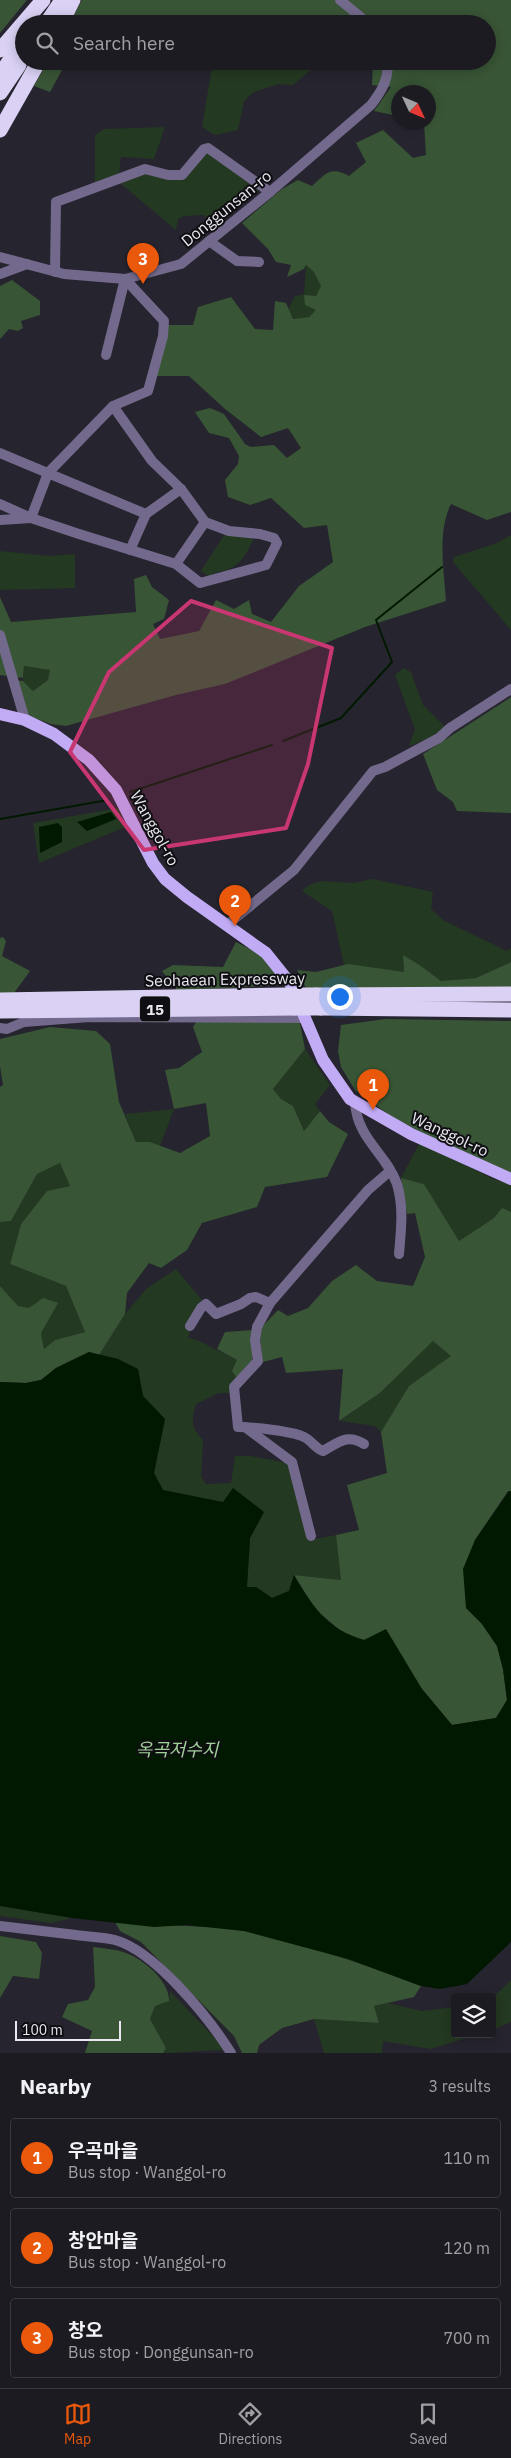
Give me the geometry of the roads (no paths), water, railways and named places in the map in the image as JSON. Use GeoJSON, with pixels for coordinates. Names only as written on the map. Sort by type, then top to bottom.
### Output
{"type":"FeatureCollection","features":[{"type":"Feature","properties":{"kind":"highway"},"geometry":{"type":"LineString","coordinates":[[30,15],[43,0]]}},
{"type":"Feature","properties":{"kind":"highway"},"geometry":{"type":"LineString","coordinates":[[40,15],[50,0]]}},
{"type":"Feature","properties":{"kind":"highway"},"geometry":{"type":"LineString","coordinates":[[52,15],[62,0]]}},
{"type":"Feature","properties":{"kind":"highway"},"geometry":{"type":"LineString","coordinates":[[66,15],[73,0]]}},
{"type":"Feature","properties":{"kind":"highway"},"geometry":{"type":"LineString","coordinates":[[0,50],[15,33]]}},
{"type":"Feature","properties":{"kind":"highway"},"geometry":{"type":"LineString","coordinates":[[0,75],[15,52]]}},
{"type":"Feature","properties":{"kind":"highway"},"geometry":{"type":"LineString","coordinates":[[0,93],[16,70]]}},
{"type":"Feature","properties":{"kind":"highway"},"geometry":{"type":"LineString","coordinates":[[0,130],[34,70]]}},
{"type":"Feature","properties":{"kind":"highway","name":"Seohaean Expressway"},"geometry":{"type":"LineString","coordinates":[[318,1002],[511,994]]}},
{"type":"Feature","properties":{"kind":"highway","name":"Seohaean Expressway"},"geometry":{"type":"LineString","coordinates":[[1,1003],[30,999],[291,1001],[511,1010]]}},
{"type":"Feature","properties":{"kind":"highway","name":"Seohaean Expressway"},"geometry":{"type":"LineString","coordinates":[[1,1003],[16,1011],[291,1001]]}},
{"type":"Feature","properties":{"kind":"main road","name":"Wanggol-ro"},"geometry":{"type":"LineString","coordinates":[[0,714],[25,720],[54,734],[89,760],[116,790],[153,862],[165,879],[187,897],[266,953],[290,983],[323,1060],[350,1099],[411,1134],[511,1179]]}},
{"type":"Feature","properties":{"kind":"street"},"geometry":{"type":"LineString","coordinates":[[340,0],[358,15]]}},
{"type":"Feature","properties":{"kind":"street","name":"Donggunsan-ro"},"geometry":{"type":"LineString","coordinates":[[0,257],[55,272],[125,279],[181,264],[270,192],[371,105],[383,89],[387,70]]}},
{"type":"Feature","properties":{"kind":"street"},"geometry":{"type":"LineString","coordinates":[[55,272],[56,202],[145,169],[168,175],[182,175],[204,149],[208,148],[270,192]]}},
{"type":"Feature","properties":{"kind":"street"},"geometry":{"type":"LineString","coordinates":[[209,241],[237,261],[259,262]]}},
{"type":"Feature","properties":{"kind":"street"},"geometry":{"type":"LineString","coordinates":[[0,274],[27,264]]}},
{"type":"Feature","properties":{"kind":"street"},"geometry":{"type":"LineString","coordinates":[[106,355],[125,279]]}},
{"type":"Feature","properties":{"kind":"street"},"geometry":{"type":"LineString","coordinates":[[31,518],[48,473],[113,406],[148,391],[164,328],[164,321],[125,279]]}},
{"type":"Feature","properties":{"kind":"street"},"geometry":{"type":"LineString","coordinates":[[0,504],[31,518],[176,564],[200,583],[266,565],[277,544],[274,538],[229,532],[205,522],[181,489],[152,461],[113,406]]}},
{"type":"Feature","properties":{"kind":"street"},"geometry":{"type":"LineString","coordinates":[[0,453],[146,514]]}},
{"type":"Feature","properties":{"kind":"street"},"geometry":{"type":"LineString","coordinates":[[130,550],[146,514],[181,489]]}},
{"type":"Feature","properties":{"kind":"street"},"geometry":{"type":"LineString","coordinates":[[0,520],[31,518]]}},
{"type":"Feature","properties":{"kind":"street"},"geometry":{"type":"LineString","coordinates":[[176,564],[205,522]]}},
{"type":"Feature","properties":{"kind":"street"},"geometry":{"type":"LineString","coordinates":[[0,635],[25,720]]}},
{"type":"Feature","properties":{"kind":"street"},"geometry":{"type":"LineString","coordinates":[[227,925],[294,870],[374,771],[439,738],[450,728],[511,689]]}},
{"type":"Feature","properties":{"kind":"street"},"geometry":{"type":"LineString","coordinates":[[0,1028],[7,1029],[24,1022],[89,1017],[306,1018]]}},
{"type":"Feature","properties":{"kind":"street"},"geometry":{"type":"LineString","coordinates":[[355,1102],[356,1117],[397,1184],[403,1214],[399,1254]]}},
{"type":"Feature","properties":{"kind":"street"},"geometry":{"type":"LineString","coordinates":[[364,1444],[352,1438],[342,1439],[323,1452],[316,1448],[307,1438],[294,1433],[238,1427],[234,1387],[258,1361],[257,1326],[270,1303],[368,1190],[390,1171]]}},
{"type":"Feature","properties":{"kind":"street"},"geometry":{"type":"LineString","coordinates":[[190,1326],[201,1308],[206,1304],[216,1314],[242,1304],[250,1298],[256,1297],[270,1303]]}},
{"type":"Feature","properties":{"kind":"street"},"geometry":{"type":"LineString","coordinates":[[245,1427],[292,1462],[311,1536]]}},
{"type":"Feature","properties":{"kind":"street"},"geometry":{"type":"LineString","coordinates":[[0,1926],[113,1939],[132,1946],[145,1954],[196,2007],[220,2035],[231,2053]]}},
{"type":"Feature","properties":{"kind":"water"},"geometry":{"type":"Polygon","coordinates":[[[111,812],[116,819],[87,831],[77,822],[111,812]]]}},
{"type":"Feature","properties":{"kind":"water"},"geometry":{"type":"Polygon","coordinates":[[[58,823],[62,827],[62,842],[40,853],[39,827],[58,823]]]}},
{"type":"Feature","properties":{"kind":"water","name":"옥곡저수지"},"geometry":{"type":"Polygon","coordinates":[[[89,1352],[118,1359],[138,1369],[143,1396],[165,1419],[154,1473],[163,1490],[223,1502],[233,1488],[264,1512],[250,1538],[247,1587],[256,1587],[272,1598],[289,1591],[294,1575],[315,1607],[340,1630],[364,1640],[386,1629],[422,1689],[452,1725],[496,1718],[507,1700],[503,1669],[497,1646],[482,1624],[466,1608],[463,1569],[475,1540],[509,1491],[511,1491],[511,1942],[467,1984],[440,1989],[421,1986],[348,1959],[244,1931],[186,1925],[154,1927],[72,1918],[0,1906],[0,1382],[26,1383],[41,1380],[56,1368],[89,1352]]]}},
{"type":"Feature","properties":{"kind":"waterway"},"geometry":{"type":"LineString","coordinates":[[283,741],[341,718],[392,662],[376,620],[442,567]]}},
{"type":"Feature","properties":{"kind":"waterway"},"geometry":{"type":"LineString","coordinates":[[130,792],[272,745]]}},
{"type":"Feature","properties":{"kind":"waterway"},"geometry":{"type":"LineString","coordinates":[[0,819],[108,800]]}},
{"type":"Feature","properties":{"kind":"place","name":"창오"},"geometry":{"type":"Point","coordinates":[143,284]}},
{"type":"Feature","properties":{"kind":"place","name":"창안마을"},"geometry":{"type":"Point","coordinates":[235,926]}},
{"type":"Feature","properties":{"kind":"place","name":"우곡마을"},"geometry":{"type":"Point","coordinates":[373,1110]}}]}
